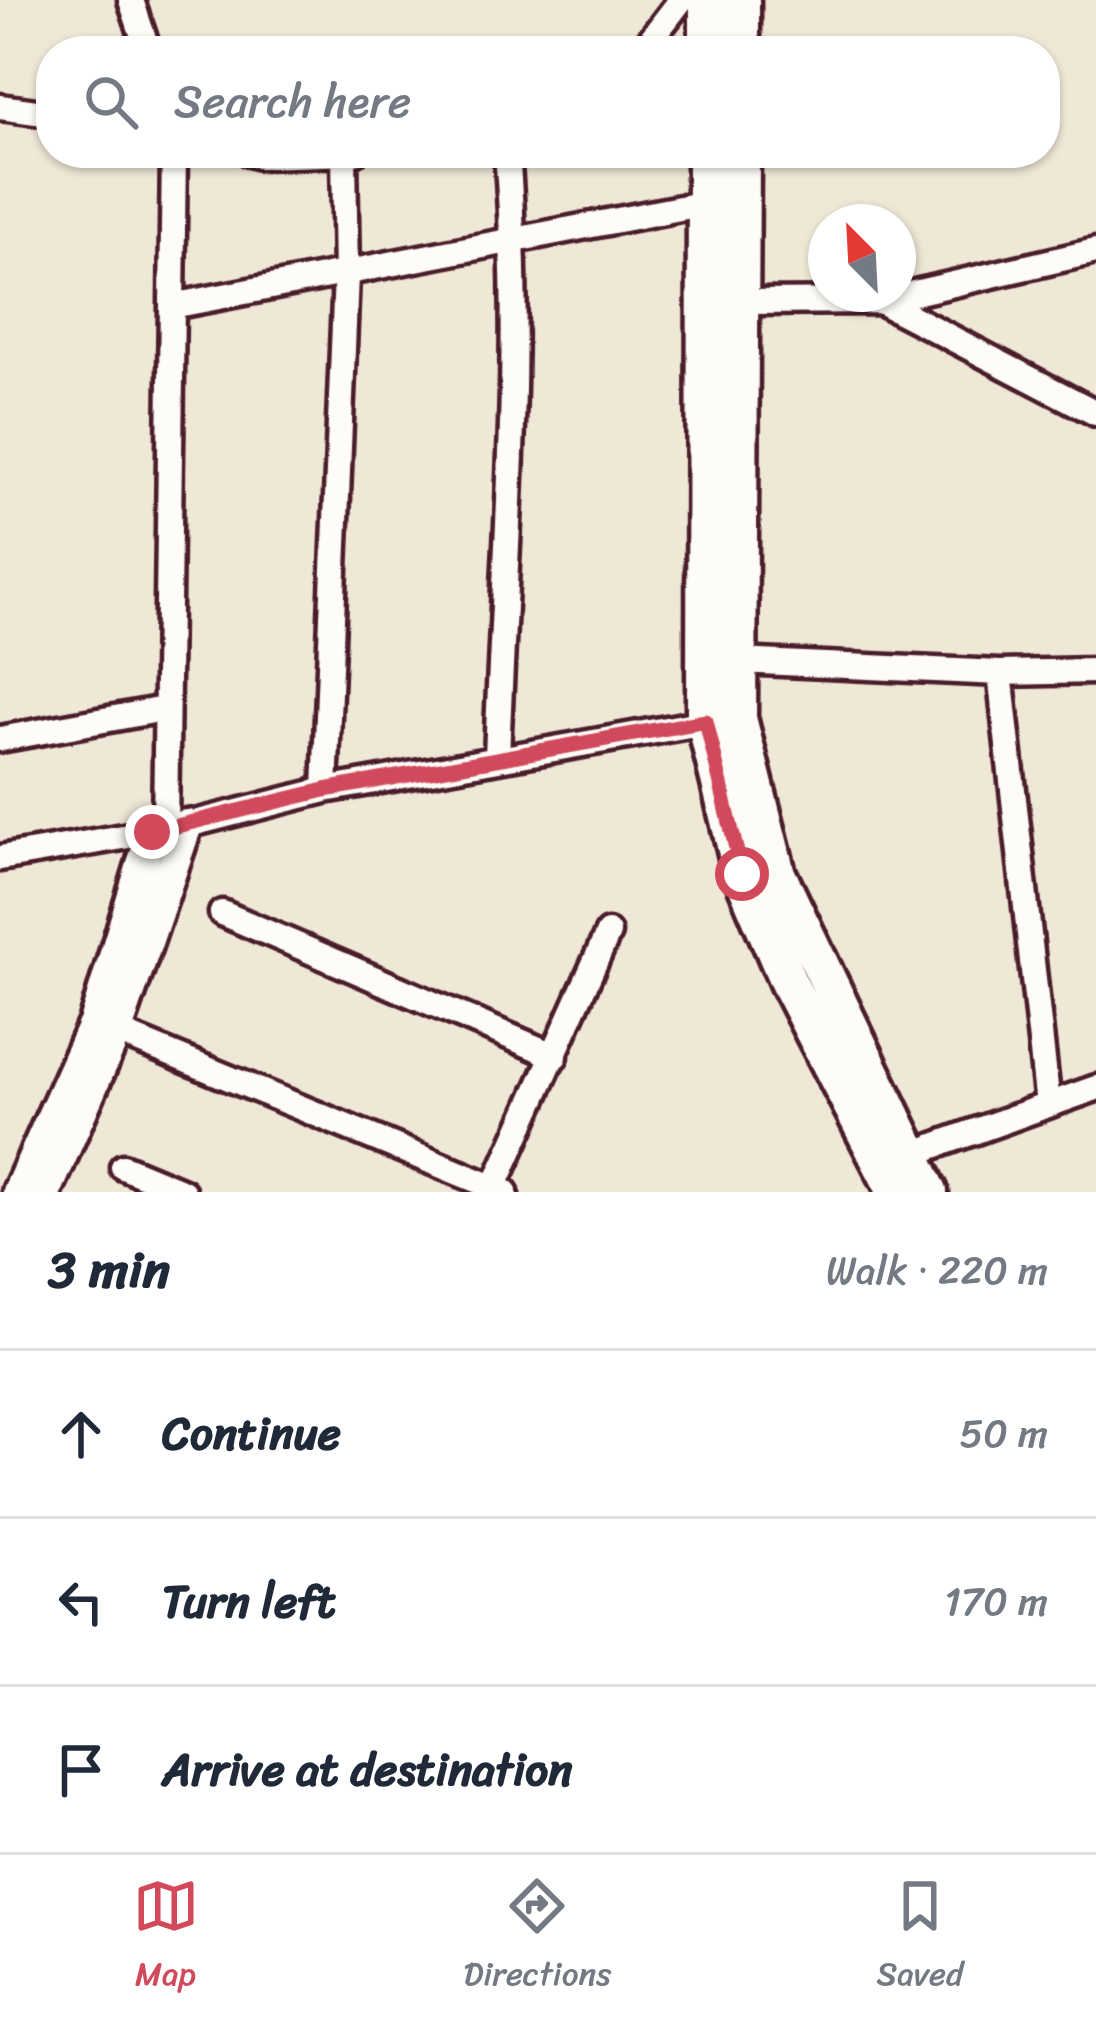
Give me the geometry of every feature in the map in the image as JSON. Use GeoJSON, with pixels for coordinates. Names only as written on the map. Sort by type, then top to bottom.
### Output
{"type":"FeatureCollection","features":[{"type":"Feature","properties":{"kind":"main road"},"geometry":{"type":"LineString","coordinates":[[708,0],[708,36]]}},
{"type":"Feature","properties":{"kind":"main road"},"geometry":{"type":"LineString","coordinates":[[741,0],[741,36]]}},
{"type":"Feature","properties":{"kind":"main road"},"geometry":{"type":"LineString","coordinates":[[706,168],[722,720],[742,874],[788,982],[896,1192]]}},
{"type":"Feature","properties":{"kind":"main road"},"geometry":{"type":"LineString","coordinates":[[741,168],[739,661],[722,720],[777,874],[929,1192]]}},
{"type":"Feature","properties":{"kind":"street"},"geometry":{"type":"LineString","coordinates":[[131,0],[143,36]]}},
{"type":"Feature","properties":{"kind":"street"},"geometry":{"type":"LineString","coordinates":[[654,36],[681,0]]}},
{"type":"Feature","properties":{"kind":"street"},"geometry":{"type":"LineString","coordinates":[[0,107],[36,112]]}},
{"type":"Feature","properties":{"kind":"street"},"geometry":{"type":"LineString","coordinates":[[46,1192],[168,829],[164,709],[174,168]]}},
{"type":"Feature","properties":{"kind":"street"},"geometry":{"type":"LineString","coordinates":[[325,790],[349,168]]}},
{"type":"Feature","properties":{"kind":"street"},"geometry":{"type":"LineString","coordinates":[[496,759],[513,429],[514,242],[508,168]]}},
{"type":"Feature","properties":{"kind":"street"},"geometry":{"type":"LineString","coordinates":[[172,306],[706,203]]}},
{"type":"Feature","properties":{"kind":"street"},"geometry":{"type":"LineString","coordinates":[[916,293],[1096,251]]}},
{"type":"Feature","properties":{"kind":"street"},"geometry":{"type":"LineString","coordinates":[[740,302],[808,302]]}},
{"type":"Feature","properties":{"kind":"street"},"geometry":{"type":"LineString","coordinates":[[901,312],[1096,413]]}},
{"type":"Feature","properties":{"kind":"street"},"geometry":{"type":"LineString","coordinates":[[739,661],[1000,673],[1096,671]]}},
{"type":"Feature","properties":{"kind":"street"},"geometry":{"type":"LineString","coordinates":[[1000,673],[1048,1105]]}},
{"type":"Feature","properties":{"kind":"street"},"geometry":{"type":"LineString","coordinates":[[0,739],[164,709]]}},
{"type":"Feature","properties":{"kind":"street"},"geometry":{"type":"LineString","coordinates":[[0,858],[168,829],[325,790],[722,720]]}},
{"type":"Feature","properties":{"kind":"street"},"geometry":{"type":"LineString","coordinates":[[222,913],[555,1056]]}},
{"type":"Feature","properties":{"kind":"street"},"geometry":{"type":"LineString","coordinates":[[105,1027],[496,1191],[608,933]]}},
{"type":"Feature","properties":{"kind":"street"},"geometry":{"type":"LineString","coordinates":[[18,1192],[105,1027]]}},
{"type":"Feature","properties":{"kind":"street"},"geometry":{"type":"LineString","coordinates":[[912,1154],[1096,1088]]}},
{"type":"Feature","properties":{"kind":"street"},"geometry":{"type":"LineString","coordinates":[[123,1167],[183,1192]]}},
{"type":"Feature","properties":{"kind":"route"},"geometry":{"type":"LineString","coordinates":[[152,832],[325,790],[706,721],[742,874]]}}]}
